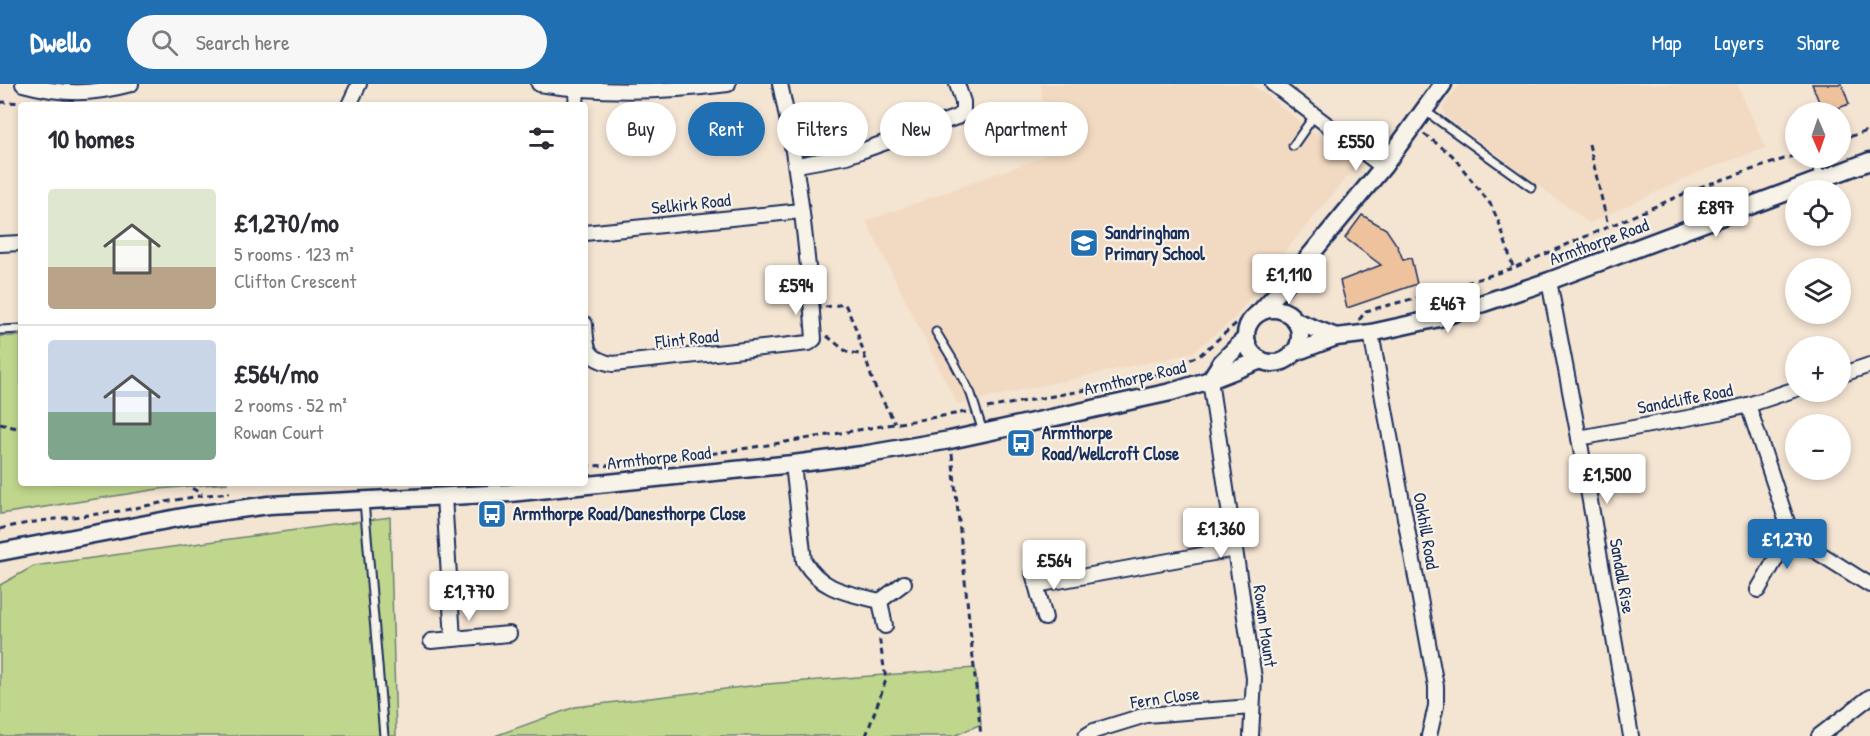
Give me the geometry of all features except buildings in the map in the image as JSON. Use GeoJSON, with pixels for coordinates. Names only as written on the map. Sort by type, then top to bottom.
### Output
{"type":"FeatureCollection","features":[{"type":"Feature","properties":{"kind":"street"},"geometry":{"type":"LineString","coordinates":[[22,84],[68,93],[102,92],[131,84]]}},
{"type":"Feature","properties":{"kind":"street"},"geometry":{"type":"LineString","coordinates":[[350,102],[359,84]]}},
{"type":"Feature","properties":{"kind":"street"},"geometry":{"type":"LineString","coordinates":[[539,84],[577,89],[641,87],[691,89],[728,84]]}},
{"type":"Feature","properties":{"kind":"street"},"geometry":{"type":"LineString","coordinates":[[780,84],[796,165],[809,267],[813,325]]}},
{"type":"Feature","properties":{"kind":"street"},"geometry":{"type":"LineString","coordinates":[[796,165],[847,156],[957,117],[963,112],[963,102],[957,84]]}},
{"type":"Feature","properties":{"kind":"street"},"geometry":{"type":"LineString","coordinates":[[1273,84],[1383,167]]}},
{"type":"Feature","properties":{"kind":"street"},"geometry":{"type":"LineString","coordinates":[[1253,312],[1281,310],[1292,318],[1299,331],[1299,340],[1293,353],[1285,360],[1274,363],[1261,360],[1252,353],[1246,338],[1246,329],[1253,312],[1293,276],[1383,167],[1443,84]]}},
{"type":"Feature","properties":{"kind":"street"},"geometry":{"type":"LineString","coordinates":[[576,102],[577,89]]}},
{"type":"Feature","properties":{"kind":"street","name":"Armthorpe Road"},"geometry":{"type":"LineString","coordinates":[[1293,353],[1340,337],[1371,333],[1439,318],[1549,281],[1822,179],[1869,166]]}},
{"type":"Feature","properties":{"kind":"street","name":"Selkirk Road"},"geometry":{"type":"LineString","coordinates":[[588,232],[801,211]]}},
{"type":"Feature","properties":{"kind":"street"},"geometry":{"type":"LineString","coordinates":[[0,244],[18,243]]}},
{"type":"Feature","properties":{"kind":"street"},"geometry":{"type":"LineString","coordinates":[[1292,318],[1293,276]]}},
{"type":"Feature","properties":{"kind":"street","name":"Sandall Rise"},"geometry":{"type":"LineString","coordinates":[[1549,281],[1631,736]]}},
{"type":"Feature","properties":{"kind":"street","name":"Armthorpe Road"},"geometry":{"type":"LineString","coordinates":[[1292,318],[1340,337]]}},
{"type":"Feature","properties":{"kind":"street","name":"Flint Road"},"geometry":{"type":"LineString","coordinates":[[588,349],[596,359],[613,364],[809,343],[814,339],[813,325]]}},
{"type":"Feature","properties":{"kind":"street","name":"Oakhill Road"},"geometry":{"type":"LineString","coordinates":[[1371,333],[1436,686],[1436,706],[1429,736]]}},
{"type":"Feature","properties":{"kind":"street","name":"Armthorpe Road"},"geometry":{"type":"LineString","coordinates":[[1210,380],[1221,363],[1246,338]]}},
{"type":"Feature","properties":{"kind":"street","name":"Armthorpe Road"},"geometry":{"type":"LineString","coordinates":[[588,483],[793,464],[950,440],[1171,392],[1261,360]]}},
{"type":"Feature","properties":{"kind":"street"},"geometry":{"type":"LineString","coordinates":[[1851,371],[1870,365]]}},
{"type":"Feature","properties":{"kind":"street","name":"Rowan Mount"},"geometry":{"type":"LineString","coordinates":[[1210,380],[1254,678],[1251,736]]}},
{"type":"Feature","properties":{"kind":"street","name":"Sandcliffe Road"},"geometry":{"type":"LineString","coordinates":[[1579,438],[1720,412],[1785,393]]}},
{"type":"Feature","properties":{"kind":"street"},"geometry":{"type":"LineString","coordinates":[[1748,405],[1787,522],[1793,533],[1803,543],[1870,585]]}},
{"type":"Feature","properties":{"kind":"street"},"geometry":{"type":"LineString","coordinates":[[793,464],[804,561],[820,582],[844,592],[880,601]]}},
{"type":"Feature","properties":{"kind":"street","name":"Armthorpe Road"},"geometry":{"type":"LineString","coordinates":[[0,552],[188,516],[269,505],[444,497],[558,486]]}},
{"type":"Feature","properties":{"kind":"street"},"geometry":{"type":"LineString","coordinates":[[444,497],[453,639]]}},
{"type":"Feature","properties":{"kind":"street"},"geometry":{"type":"LineString","coordinates":[[1758,590],[1793,533]]}},
{"type":"Feature","properties":{"kind":"street"},"geometry":{"type":"LineString","coordinates":[[1045,618],[1034,579],[1235,549]]}},
{"type":"Feature","properties":{"kind":"street"},"geometry":{"type":"LineString","coordinates":[[880,601],[904,583]]}},
{"type":"Feature","properties":{"kind":"street"},"geometry":{"type":"LineString","coordinates":[[880,601],[885,626]]}},
{"type":"Feature","properties":{"kind":"street"},"geometry":{"type":"LineString","coordinates":[[431,641],[509,634]]}},
{"type":"Feature","properties":{"kind":"street"},"geometry":{"type":"LineString","coordinates":[[1819,736],[1870,698]]}},
{"type":"Feature","properties":{"kind":"street","name":"Fern Close"},"geometry":{"type":"LineString","coordinates":[[1086,736],[1094,731],[1146,715],[1252,707]]}},
{"type":"Feature","properties":{"kind":"lane"},"geometry":{"type":"LineString","coordinates":[[1424,110],[1531,187]]}},
{"type":"Feature","properties":{"kind":"lane"},"geometry":{"type":"LineString","coordinates":[[1293,146],[1314,116]]}},
{"type":"Feature","properties":{"kind":"lane"},"geometry":{"type":"LineString","coordinates":[[1817,168],[1822,179]]}},
{"type":"Feature","properties":{"kind":"lane"},"geometry":{"type":"LineString","coordinates":[[0,330],[18,329]]}},
{"type":"Feature","properties":{"kind":"lane"},"geometry":{"type":"LineString","coordinates":[[936,332],[971,394],[983,432]]}},
{"type":"Feature","properties":{"kind":"lane"},"geometry":{"type":"LineString","coordinates":[[364,501],[384,736]]}},
{"type":"Feature","properties":{"kind":"path"},"geometry":{"type":"LineString","coordinates":[[0,102],[18,102]]}},
{"type":"Feature","properties":{"kind":"path"},"geometry":{"type":"LineString","coordinates":[[1413,125],[1452,155],[1491,205],[1500,225],[1513,268]]}},
{"type":"Feature","properties":{"kind":"path"},"geometry":{"type":"LineString","coordinates":[[1851,136],[1870,130]]}},
{"type":"Feature","properties":{"kind":"path"},"geometry":{"type":"LineString","coordinates":[[1589,144],[1608,226]]}},
{"type":"Feature","properties":{"kind":"path"},"geometry":{"type":"LineString","coordinates":[[1340,337],[1366,311],[1436,293],[1513,268],[1700,187],[1785,158]]}},
{"type":"Feature","properties":{"kind":"path"},"geometry":{"type":"LineString","coordinates":[[812,309],[844,304],[856,329],[874,385],[896,424]]}},
{"type":"Feature","properties":{"kind":"path"},"geometry":{"type":"LineString","coordinates":[[662,461],[896,424],[1147,379],[1200,355],[1239,321],[1253,312]]}},
{"type":"Feature","properties":{"kind":"path"},"geometry":{"type":"LineString","coordinates":[[813,325],[847,352],[864,355]]}},
{"type":"Feature","properties":{"kind":"path"},"geometry":{"type":"LineString","coordinates":[[0,424],[18,428]]}},
{"type":"Feature","properties":{"kind":"path"},"geometry":{"type":"LineString","coordinates":[[950,440],[979,735]]}},
{"type":"Feature","properties":{"kind":"path"},"geometry":{"type":"LineString","coordinates":[[588,466],[628,464]]}},
{"type":"Feature","properties":{"kind":"path"},"geometry":{"type":"LineString","coordinates":[[188,486],[204,495]]}},
{"type":"Feature","properties":{"kind":"path"},"geometry":{"type":"LineString","coordinates":[[866,736],[885,680],[879,637],[885,626]]}},
{"type":"Feature","properties":{"kind":"shaded area","name":"Sandringham Primary School"},"geometry":{"type":"Polygon","coordinates":[[[1041,84],[1252,84],[1357,166],[1273,265],[1236,317],[1192,353],[957,404],[866,221],[1046,156],[1088,156],[1088,102],[1042,102],[1041,84]]]}},
{"type":"Feature","properties":{"kind":"shaded area"},"geometry":{"type":"Polygon","coordinates":[[[1460,84],[1737,84],[1766,148],[1704,170],[1589,223],[1444,115],[1443,107],[1460,84]]]}},
{"type":"Feature","properties":{"kind":"green space"},"geometry":{"type":"Polygon","coordinates":[[[0,336],[18,336],[18,486],[194,486],[159,489],[0,514],[0,336]]]}},
{"type":"Feature","properties":{"kind":"green space"},"geometry":{"type":"Polygon","coordinates":[[[390,517],[396,736],[0,736],[0,585],[34,566],[390,517]]]}},
{"type":"Feature","properties":{"kind":"green space"},"geometry":{"type":"Polygon","coordinates":[[[975,668],[981,724],[954,736],[495,736],[575,707],[767,684],[975,668]]]}},
{"type":"Feature","properties":{"kind":"place","name":"Sandringham Primary School"},"geometry":{"type":"Point","coordinates":[1084,243]}},
{"type":"Feature","properties":{"kind":"place","name":"Armthorpe Road/Wellcroft Close"},"geometry":{"type":"Point","coordinates":[1021,443]}},
{"type":"Feature","properties":{"kind":"place","name":"Armthorpe Road/Danesthorpe Close"},"geometry":{"type":"Point","coordinates":[492,514]}}]}
